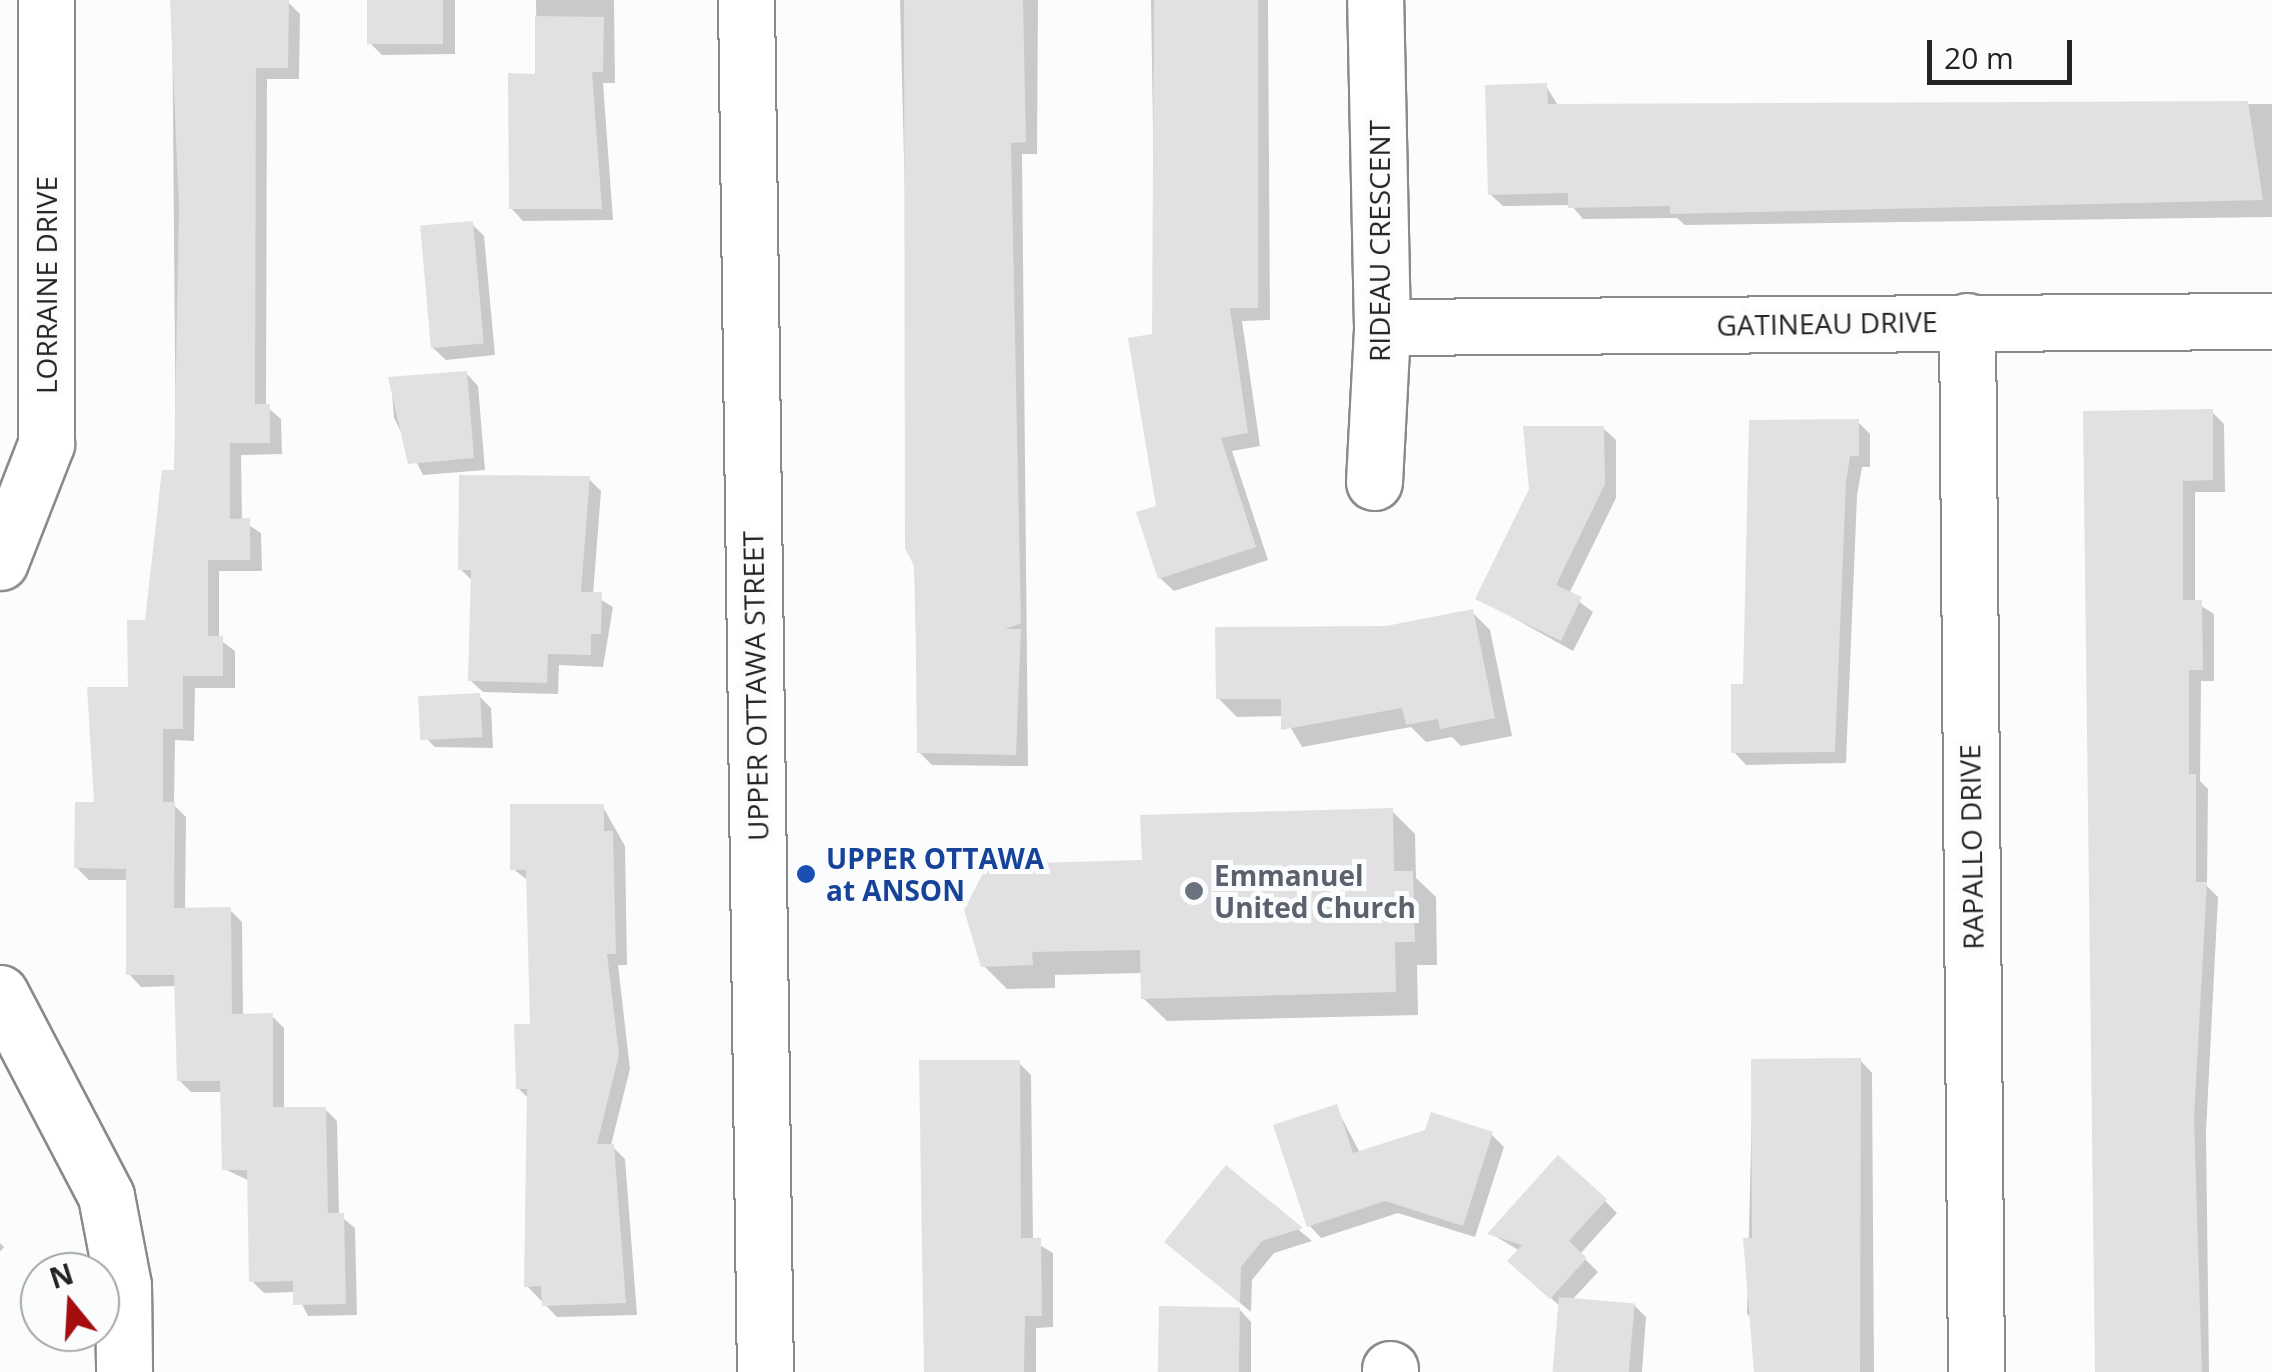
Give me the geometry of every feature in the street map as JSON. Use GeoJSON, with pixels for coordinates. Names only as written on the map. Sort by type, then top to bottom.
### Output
{"type":"FeatureCollection","features":[{"type":"Feature","properties":{"kind":"street","name":"LORRAINE DRIVE"},"geometry":{"type":"LineString","coordinates":[[0,562],[10,505],[46,444],[46,0]]}},
{"type":"Feature","properties":{"kind":"street","name":"UPPER OTTAWA STREET"},"geometry":{"type":"LineString","coordinates":[[746,0],[765,1372]]}},
{"type":"Feature","properties":{"kind":"street","name":"RIDEAU CRESCENT"},"geometry":{"type":"LineString","coordinates":[[1374,482],[1382,327],[1375,0]]}},
{"type":"Feature","properties":{"kind":"street","name":"RAPALLO DRIVE"},"geometry":{"type":"LineString","coordinates":[[1966,321],[1976,1372]]}},
{"type":"Feature","properties":{"kind":"street","name":"GATINEAU DRIVE"},"geometry":{"type":"LineString","coordinates":[[1382,327],[2272,321]]}},
{"type":"Feature","properties":{"kind":"street"},"geometry":{"type":"LineString","coordinates":[[0,993],[106,1196],[123,1285],[124,1372]]}},
{"type":"Feature","properties":{"kind":"building"},"geometry":{"type":"Polygon","coordinates":[[[170,0],[289,0],[288,68],[256,68],[255,404],[270,404],[270,443],[230,443],[230,519],[250,518],[250,560],[208,560],[208,636],[223,636],[223,676],[183,676],[183,729],[163,729],[163,802],[175,802],[174,908],[231,907],[232,1014],[273,1013],[273,1107],[326,1107],[328,1213],[344,1213],[346,1304],[293,1305],[293,1281],[249,1282],[247,1170],[222,1170],[220,1081],[177,1081],[174,975],[126,975],[126,869],[74,868],[75,802],[94,802],[87,687],[128,687],[127,620],[145,620],[162,470],[174,470],[179,207],[170,0]]]}},
{"type":"Feature","properties":{"kind":"building"},"geometry":{"type":"Polygon","coordinates":[[[367,0],[443,0],[443,44],[367,44],[367,0]]]}},
{"type":"Feature","properties":{"kind":"building"},"geometry":{"type":"Polygon","coordinates":[[[904,0],[1023,0],[1026,142],[1011,143],[1021,623],[1005,629],[1021,629],[1016,755],[917,753],[915,568],[905,548],[904,0]]]}},
{"type":"Feature","properties":{"kind":"building"},"geometry":{"type":"Polygon","coordinates":[[[1154,0],[1258,0],[1258,308],[1230,308],[1248,433],[1221,438],[1256,547],[1158,579],[1136,512],[1156,506],[1128,338],[1152,334],[1154,0]]]}},
{"type":"Feature","properties":{"kind":"building"},"geometry":{"type":"Polygon","coordinates":[[[535,16],[604,17],[603,72],[592,72],[602,209],[509,209],[508,73],[535,74],[535,16]]]}},
{"type":"Feature","properties":{"kind":"building"},"geometry":{"type":"Polygon","coordinates":[[[1547,83],[1548,104],[2248,101],[2263,200],[1670,214],[1670,206],[1568,208],[1568,193],[1488,195],[1485,85],[1547,83]]]}},
{"type":"Feature","properties":{"kind":"building"},"geometry":{"type":"Polygon","coordinates":[[[473,221],[484,344],[431,348],[420,226],[473,221]]]}},
{"type":"Feature","properties":{"kind":"building"},"geometry":{"type":"Polygon","coordinates":[[[467,371],[474,458],[408,464],[388,377],[467,371]]]}},
{"type":"Feature","properties":{"kind":"building"},"geometry":{"type":"Polygon","coordinates":[[[2213,409],[2213,480],[2183,481],[2183,600],[2202,600],[2203,670],[2189,670],[2189,774],[2196,774],[2196,882],[2207,882],[2194,1118],[2202,1372],[2095,1372],[2083,411],[2213,409]]]}},
{"type":"Feature","properties":{"kind":"building"},"geometry":{"type":"Polygon","coordinates":[[[1859,419],[1859,456],[1850,456],[1846,482],[1835,752],[1731,753],[1731,684],[1743,684],[1749,420],[1859,419]]]}},
{"type":"Feature","properties":{"kind":"building"},"geometry":{"type":"Polygon","coordinates":[[[1523,426],[1604,426],[1605,484],[1556,585],[1582,597],[1561,641],[1475,599],[1529,489],[1523,426]]]}},
{"type":"Feature","properties":{"kind":"building"},"geometry":{"type":"Polygon","coordinates":[[[459,475],[590,476],[581,592],[602,592],[601,634],[591,634],[591,655],[548,654],[547,683],[468,681],[471,570],[458,570],[459,475]]]}},
{"type":"Feature","properties":{"kind":"building"},"geometry":{"type":"Polygon","coordinates":[[[1473,609],[1495,718],[1440,729],[1438,719],[1406,725],[1402,708],[1281,730],[1281,699],[1216,699],[1215,627],[1386,626],[1473,609]]]}},
{"type":"Feature","properties":{"kind":"building"},"geometry":{"type":"Polygon","coordinates":[[[480,693],[482,737],[420,740],[418,696],[480,693]]]}},
{"type":"Feature","properties":{"kind":"building"},"geometry":{"type":"Polygon","coordinates":[[[510,804],[604,804],[604,831],[613,831],[616,954],[607,954],[619,1055],[597,1144],[614,1144],[626,1303],[542,1306],[541,1286],[524,1287],[527,1089],[516,1089],[514,1024],[530,1024],[526,870],[510,870],[510,804]]]}},
{"type":"Feature","properties":{"kind":"building","name":"Emmanuel United Church"},"geometry":{"type":"Polygon","coordinates":[[[1393,808],[1394,871],[1413,871],[1415,942],[1395,942],[1396,992],[1141,999],[1140,950],[1032,952],[1033,965],[981,967],[964,910],[984,871],[984,848],[1035,846],[1035,863],[1142,860],[1140,815],[1393,808]]]}},
{"type":"Feature","properties":{"kind":"building"},"geometry":{"type":"Polygon","coordinates":[[[1861,1058],[1860,1372],[1754,1372],[1743,1238],[1752,1238],[1751,1059],[1861,1058]]]}},
{"type":"Feature","properties":{"kind":"building"},"geometry":{"type":"Polygon","coordinates":[[[919,1060],[1020,1060],[1021,1238],[1041,1238],[1042,1316],[1025,1316],[1024,1372],[924,1372],[919,1060]]]}},
{"type":"Feature","properties":{"kind":"building"},"geometry":{"type":"Polygon","coordinates":[[[1337,1104],[1353,1153],[1425,1130],[1431,1112],[1493,1132],[1463,1226],[1385,1201],[1307,1227],[1273,1125],[1337,1104]]]}},
{"type":"Feature","properties":{"kind":"building"},"geometry":{"type":"Polygon","coordinates":[[[1558,1155],[1607,1199],[1569,1241],[1587,1258],[1550,1299],[1507,1261],[1522,1245],[1487,1234],[1558,1155]]]}},
{"type":"Feature","properties":{"kind":"building"},"geometry":{"type":"Polygon","coordinates":[[[1226,1165],[1303,1228],[1262,1241],[1241,1267],[1240,1303],[1164,1242],[1226,1165]]]}},
{"type":"Feature","properties":{"kind":"building"},"geometry":{"type":"Polygon","coordinates":[[[1559,1297],[1635,1304],[1629,1372],[1552,1372],[1559,1297]]]}},
{"type":"Feature","properties":{"kind":"building"},"geometry":{"type":"Polygon","coordinates":[[[1159,1306],[1240,1307],[1239,1372],[1158,1372],[1159,1306]]]}},
{"type":"Feature","properties":{"kind":"place","name":"UPPER OTTAWA at ANSON"},"geometry":{"type":"Point","coordinates":[806,874]}},
{"type":"Feature","properties":{"kind":"place","name":"Emmanuel United Church"},"geometry":{"type":"Point","coordinates":[1194,891]}}]}
